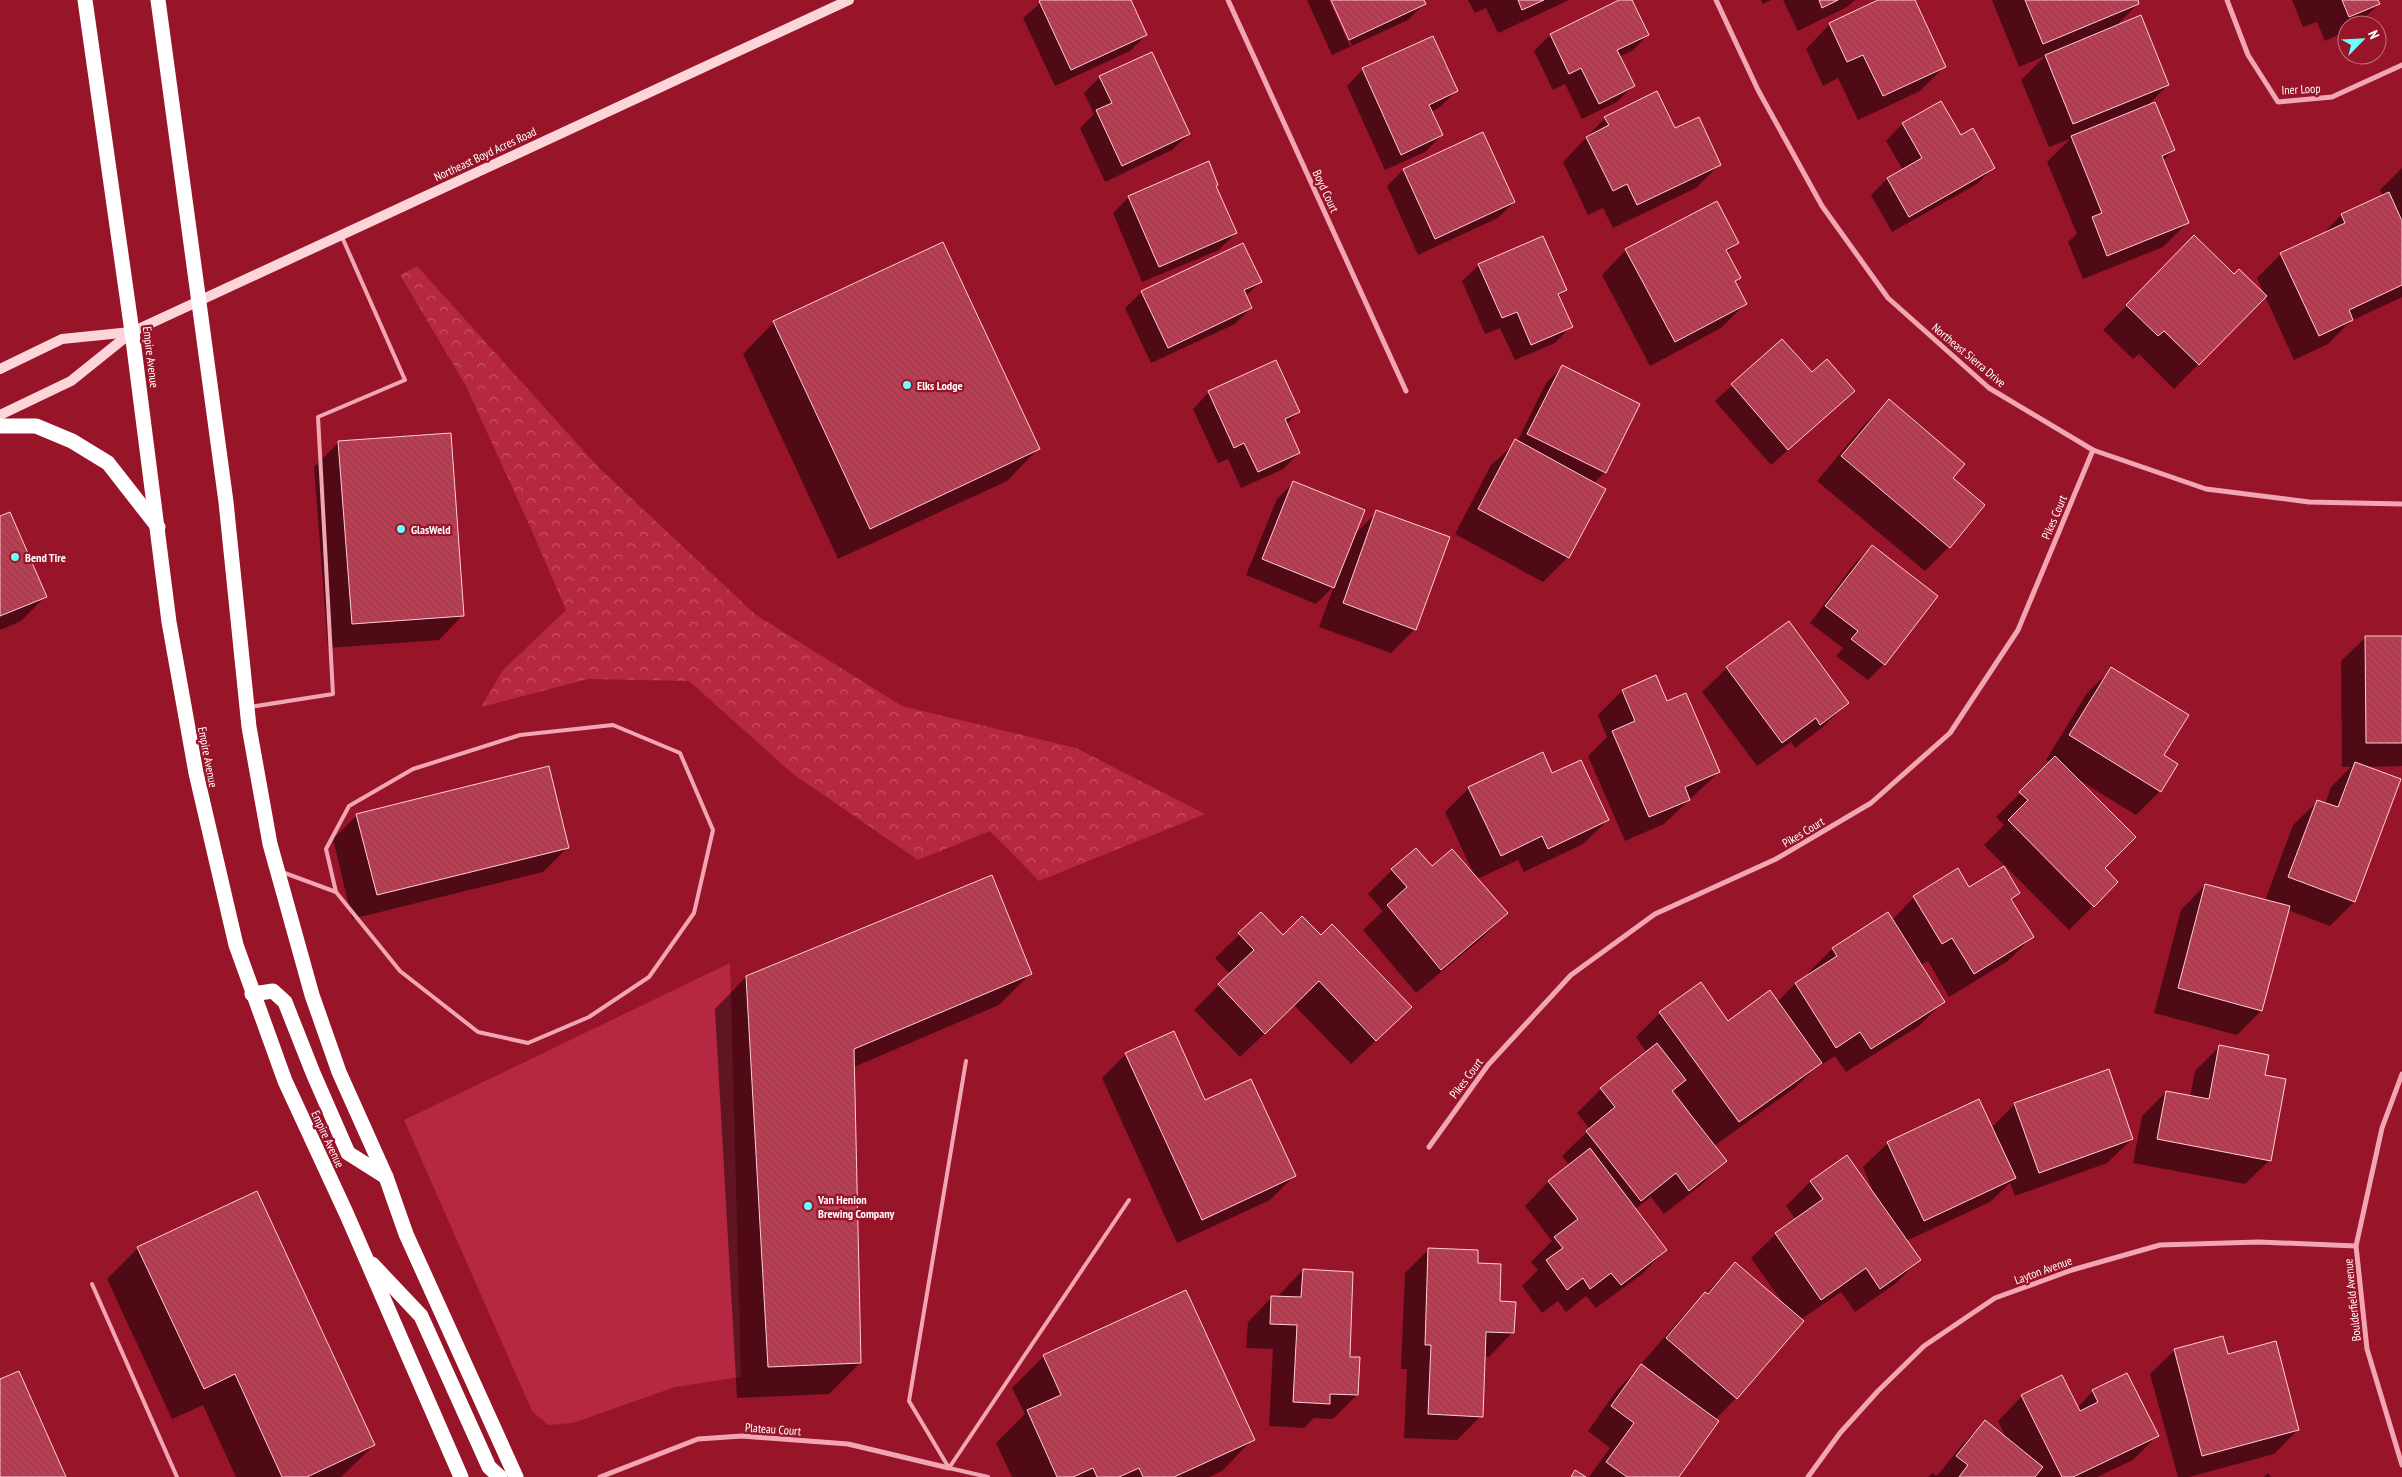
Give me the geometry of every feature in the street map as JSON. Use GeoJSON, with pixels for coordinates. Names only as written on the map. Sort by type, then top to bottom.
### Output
{"type":"FeatureCollection","features":[{"type":"Feature","properties":{"kind":"highway","name":"Empire Avenue"},"geometry":{"type":"LineString","coordinates":[[85,0],[159,528],[170,622],[196,773],[236,945],[252,994],[285,1081],[461,1477]]}},
{"type":"Feature","properties":{"kind":"highway"},"geometry":{"type":"LineString","coordinates":[[158,0],[201,301],[226,502],[247,707],[258,783],[277,871],[312,995],[339,1072],[386,1177],[406,1234],[516,1477]]}},
{"type":"Feature","properties":{"kind":"highway"},"geometry":{"type":"LineString","coordinates":[[0,426],[36,426],[72,441],[108,463],[159,528]]}},
{"type":"Feature","properties":{"kind":"highway"},"geometry":{"type":"LineString","coordinates":[[252,994],[273,991],[285,1002],[348,1153],[386,1177]]}},
{"type":"Feature","properties":{"kind":"highway"},"geometry":{"type":"LineString","coordinates":[[364,1256],[421,1316],[489,1467],[500,1477]]}},
{"type":"Feature","properties":{"kind":"street","name":"Northeast Boyd Acres Road"},"geometry":{"type":"LineString","coordinates":[[0,415],[71,381],[132,332],[849,0]]}},
{"type":"Feature","properties":{"kind":"street","name":"Boyd Court"},"geometry":{"type":"LineString","coordinates":[[1228,0],[1406,391]]}},
{"type":"Feature","properties":{"kind":"street","name":"Northeast Sierra Drive"},"geometry":{"type":"LineString","coordinates":[[1716,0],[1758,90],[1822,206],[1888,298],[1990,388],[2093,450],[2206,489],[2309,502],[2402,504]]}},
{"type":"Feature","properties":{"kind":"street","name":"Iner Loop"},"geometry":{"type":"LineString","coordinates":[[2228,0],[2248,55],[2278,102],[2332,97],[2402,65]]}},
{"type":"Feature","properties":{"kind":"street","name":"Northeast Boyd Acres Road"},"geometry":{"type":"LineString","coordinates":[[0,368],[62,339],[132,332]]}},
{"type":"Feature","properties":{"kind":"street","name":"Pikes Court"},"geometry":{"type":"LineString","coordinates":[[1429,1147],[1488,1065],[1571,974],[1655,914],[1776,859],[1871,803],[1950,733],[2018,630],[2093,450]]}},
{"type":"Feature","properties":{"kind":"street","name":"Boulderfield Avenue"},"geometry":{"type":"LineString","coordinates":[[2402,1074],[2382,1128],[2356,1246],[2367,1349],[2402,1465]]}},
{"type":"Feature","properties":{"kind":"street","name":"Layton Avenue"},"geometry":{"type":"LineString","coordinates":[[1808,1477],[1840,1433],[1878,1391],[1924,1346],[1995,1298],[2072,1270],[2160,1245],[2259,1242],[2356,1246]]}},
{"type":"Feature","properties":{"kind":"street","name":"Plateau Court"},"geometry":{"type":"LineString","coordinates":[[600,1477],[698,1439],[742,1436],[848,1444],[949,1468]]}},
{"type":"Feature","properties":{"kind":"lane"},"geometry":{"type":"LineString","coordinates":[[247,707],[333,694],[318,417],[405,380],[342,235]]}},
{"type":"Feature","properties":{"kind":"lane"},"geometry":{"type":"LineString","coordinates":[[277,871],[336,892],[400,971],[478,1032],[528,1043],[588,1017],[649,977],[694,913],[713,830],[680,753],[613,725],[520,735],[413,770],[349,806],[326,849],[336,892]]}},
{"type":"Feature","properties":{"kind":"lane"},"geometry":{"type":"LineString","coordinates":[[966,1061],[910,1401],[949,1468],[988,1477]]}},
{"type":"Feature","properties":{"kind":"lane"},"geometry":{"type":"LineString","coordinates":[[949,1468],[1129,1200]]}},
{"type":"Feature","properties":{"kind":"lane"},"geometry":{"type":"LineString","coordinates":[[92,1284],[177,1477]]}},
{"type":"Feature","properties":{"kind":"green space"},"geometry":{"type":"Polygon","coordinates":[[[417,266],[599,468],[756,615],[902,706],[1076,748],[1205,814],[1039,881],[990,831],[918,860],[793,774],[689,681],[588,679],[481,707],[503,670],[566,610],[466,386],[400,275],[417,266]]]}},
{"type":"Feature","properties":{"kind":"green space"},"geometry":{"type":"Polygon","coordinates":[[[730,963],[741,1377],[675,1387],[573,1423],[548,1425],[532,1411],[404,1120],[730,963]]]}},
{"type":"Feature","properties":{"kind":"building"},"geometry":{"type":"Polygon","coordinates":[[[1131,0],[1147,35],[1071,70],[1039,1],[1131,0]]]}},
{"type":"Feature","properties":{"kind":"building"},"geometry":{"type":"Polygon","coordinates":[[[1331,0],[1424,0],[1426,4],[1349,40],[1331,0]]]}},
{"type":"Feature","properties":{"kind":"building"},"geometry":{"type":"Polygon","coordinates":[[[1518,0],[1544,0],[1522,10],[1518,0]]]}},
{"type":"Feature","properties":{"kind":"building"},"geometry":{"type":"Polygon","coordinates":[[[1619,0],[1632,0],[1649,35],[1617,50],[1635,86],[1599,104],[1581,68],[1569,74],[1550,34],[1619,0]]]}},
{"type":"Feature","properties":{"kind":"building"},"geometry":{"type":"Polygon","coordinates":[[[1819,0],[1838,0],[1822,8],[1819,0]]]}},
{"type":"Feature","properties":{"kind":"building"},"geometry":{"type":"Polygon","coordinates":[[[1878,0],[1915,0],[1946,67],[1883,96],[1863,55],[1847,62],[1829,23],[1878,0]]]}},
{"type":"Feature","properties":{"kind":"building"},"geometry":{"type":"Polygon","coordinates":[[[2025,0],[2138,0],[2139,4],[2043,44],[2025,0]]]}},
{"type":"Feature","properties":{"kind":"building"},"geometry":{"type":"Polygon","coordinates":[[[2342,0],[2378,0],[2380,4],[2354,15],[2348,15],[2342,0]]]}},
{"type":"Feature","properties":{"kind":"building"},"geometry":{"type":"Polygon","coordinates":[[[2141,15],[2169,85],[2073,124],[2045,55],[2141,15]]]}},
{"type":"Feature","properties":{"kind":"building"},"geometry":{"type":"Polygon","coordinates":[[[1433,36],[1458,91],[1429,105],[1443,135],[1401,155],[1362,68],[1433,36]]]}},
{"type":"Feature","properties":{"kind":"building"},"geometry":{"type":"Polygon","coordinates":[[[1152,52],[1190,134],[1122,166],[1096,110],[1112,103],[1099,76],[1152,52]]]}},
{"type":"Feature","properties":{"kind":"building"},"geometry":{"type":"Polygon","coordinates":[[[1657,91],[1675,128],[1699,117],[1721,165],[1637,205],[1627,184],[1613,191],[1586,137],[1609,125],[1604,117],[1657,91]]]}},
{"type":"Feature","properties":{"kind":"building"},"geometry":{"type":"Polygon","coordinates":[[[1941,101],[1961,135],[1973,128],[1995,168],[1909,217],[1887,178],[1922,158],[1902,123],[1941,101]]]}},
{"type":"Feature","properties":{"kind":"building"},"geometry":{"type":"Polygon","coordinates":[[[2155,102],[2175,150],[2162,156],[2189,223],[2107,256],[2092,217],[2102,213],[2071,136],[2155,102]]]}},
{"type":"Feature","properties":{"kind":"building"},"geometry":{"type":"Polygon","coordinates":[[[1483,132],[1515,202],[1435,239],[1403,169],[1483,132]]]}},
{"type":"Feature","properties":{"kind":"building"},"geometry":{"type":"Polygon","coordinates":[[[1209,161],[1218,185],[1216,186],[1237,233],[1159,267],[1128,196],[1209,161]]]}},
{"type":"Feature","properties":{"kind":"building"},"geometry":{"type":"Polygon","coordinates":[[[2389,192],[2402,221],[2402,285],[2349,310],[2353,320],[2319,336],[2280,253],[2345,223],[2341,214],[2389,192]]]}},
{"type":"Feature","properties":{"kind":"building"},"geometry":{"type":"Polygon","coordinates":[[[1717,201],[1739,243],[1726,250],[1741,278],[1735,281],[1747,304],[1675,342],[1625,249],[1717,201]]]}},
{"type":"Feature","properties":{"kind":"building"},"geometry":{"type":"Polygon","coordinates":[[[2194,235],[2234,274],[2239,269],[2267,296],[2199,365],[2164,331],[2158,336],[2126,305],[2194,235]]]}},
{"type":"Feature","properties":{"kind":"building"},"geometry":{"type":"Polygon","coordinates":[[[1543,236],[1567,290],[1558,294],[1573,327],[1531,345],[1517,312],[1502,318],[1478,264],[1543,236]]]}},
{"type":"Feature","properties":{"kind":"building","name":"Elks Lodge"},"geometry":{"type":"Polygon","coordinates":[[[943,242],[1040,449],[870,529],[773,321],[943,242]]]}},
{"type":"Feature","properties":{"kind":"building"},"geometry":{"type":"Polygon","coordinates":[[[1243,243],[1262,282],[1244,290],[1252,308],[1168,348],[1141,291],[1243,243]]]}},
{"type":"Feature","properties":{"kind":"building"},"geometry":{"type":"Polygon","coordinates":[[[1782,339],[1812,372],[1827,359],[1855,391],[1788,450],[1731,384],[1782,339]]]}},
{"type":"Feature","properties":{"kind":"building"},"geometry":{"type":"Polygon","coordinates":[[[1276,360],[1300,412],[1285,419],[1300,453],[1258,472],[1244,443],[1234,448],[1208,391],[1276,360]]]}},
{"type":"Feature","properties":{"kind":"building"},"geometry":{"type":"Polygon","coordinates":[[[1562,365],[1640,404],[1606,473],[1527,434],[1562,365]]]}},
{"type":"Feature","properties":{"kind":"building"},"geometry":{"type":"Polygon","coordinates":[[[1889,399],[1965,464],[1953,478],[1985,505],[1950,548],[1841,456],[1889,399]]]}},
{"type":"Feature","properties":{"kind":"building","name":"GlasWeld"},"geometry":{"type":"Polygon","coordinates":[[[451,433],[464,616],[352,624],[338,441],[451,433]]]}},
{"type":"Feature","properties":{"kind":"building"},"geometry":{"type":"Polygon","coordinates":[[[1515,439],[1606,489],[1569,558],[1478,509],[1515,439]]]}},
{"type":"Feature","properties":{"kind":"building"},"geometry":{"type":"Polygon","coordinates":[[[1293,481],[1365,510],[1334,588],[1262,559],[1293,481]]]}},
{"type":"Feature","properties":{"kind":"building"},"geometry":{"type":"Polygon","coordinates":[[[1376,510],[1450,537],[1416,630],[1343,603],[1376,510]]]}},
{"type":"Feature","properties":{"kind":"building","name":"Bend Tire"},"geometry":{"type":"Polygon","coordinates":[[[10,512],[47,597],[0,616],[0,516],[10,512]]]}},
{"type":"Feature","properties":{"kind":"building"},"geometry":{"type":"Polygon","coordinates":[[[1872,545],[1938,596],[1885,665],[1851,639],[1858,631],[1825,606],[1872,545]]]}},
{"type":"Feature","properties":{"kind":"building"},"geometry":{"type":"Polygon","coordinates":[[[1789,621],[1849,703],[1820,725],[1816,718],[1782,743],[1726,667],[1789,621]]]}},
{"type":"Feature","properties":{"kind":"building"},"geometry":{"type":"Polygon","coordinates":[[[2365,636],[2402,636],[2402,743],[2366,743],[2365,636]]]}},
{"type":"Feature","properties":{"kind":"building"},"geometry":{"type":"Polygon","coordinates":[[[2111,667],[2189,715],[2164,755],[2178,764],[2161,792],[2069,735],[2111,667]]]}},
{"type":"Feature","properties":{"kind":"building"},"geometry":{"type":"Polygon","coordinates":[[[1656,675],[1667,701],[1686,693],[1720,772],[1685,787],[1690,800],[1649,817],[1612,731],[1635,721],[1622,690],[1656,675]]]}},
{"type":"Feature","properties":{"kind":"building"},"geometry":{"type":"Polygon","coordinates":[[[1543,752],[1552,773],[1581,760],[1609,820],[1548,849],[1542,836],[1501,856],[1468,787],[1543,752]]]}},
{"type":"Feature","properties":{"kind":"building"},"geometry":{"type":"Polygon","coordinates":[[[2055,756],[2136,837],[2105,868],[2118,882],[2094,907],[2008,820],[2028,800],[2019,792],[2055,756]]]}},
{"type":"Feature","properties":{"kind":"building"},"geometry":{"type":"Polygon","coordinates":[[[2355,762],[2401,779],[2355,902],[2288,877],[2317,800],[2338,807],[2355,762]]]}},
{"type":"Feature","properties":{"kind":"building"},"geometry":{"type":"Polygon","coordinates":[[[549,766],[569,848],[377,895],[356,814],[549,766]]]}},
{"type":"Feature","properties":{"kind":"building"},"geometry":{"type":"Polygon","coordinates":[[[1416,848],[1432,866],[1452,849],[1508,913],[1441,970],[1387,905],[1407,887],[1391,869],[1416,848]]]}},
{"type":"Feature","properties":{"kind":"building"},"geometry":{"type":"Polygon","coordinates":[[[2004,866],[2020,893],[2011,899],[2034,937],[1974,974],[1952,938],[1942,944],[1913,896],[1958,868],[1969,887],[2004,866]]]}},
{"type":"Feature","properties":{"kind":"building","name":"Van Henion Brewing Company"},"geometry":{"type":"Polygon","coordinates":[[[992,875],[1032,974],[854,1049],[861,1363],[768,1367],[746,976],[992,875]]]}},
{"type":"Feature","properties":{"kind":"building"},"geometry":{"type":"Polygon","coordinates":[[[2205,884],[2290,906],[2262,1011],[2178,988],[2205,884]]]}},
{"type":"Feature","properties":{"kind":"building"},"geometry":{"type":"Polygon","coordinates":[[[1261,912],[1283,935],[1302,916],[1321,935],[1332,924],[1412,1007],[1376,1041],[1319,981],[1265,1034],[1218,984],[1254,950],[1238,933],[1261,912]]]}},
{"type":"Feature","properties":{"kind":"building"},"geometry":{"type":"Polygon","coordinates":[[[1888,912],[1945,1002],[1871,1049],[1860,1032],[1836,1048],[1795,983],[1837,956],[1832,948],[1888,912]]]}},
{"type":"Feature","properties":{"kind":"building"},"geometry":{"type":"Polygon","coordinates":[[[1701,982],[1728,1021],[1770,990],[1822,1063],[1739,1122],[1659,1012],[1701,982]]]}},
{"type":"Feature","properties":{"kind":"building"},"geometry":{"type":"Polygon","coordinates":[[[1174,1031],[1205,1100],[1251,1079],[1296,1176],[1202,1220],[1125,1053],[1174,1031]]]}},
{"type":"Feature","properties":{"kind":"building"},"geometry":{"type":"Polygon","coordinates":[[[1657,1043],[1686,1080],[1672,1091],[1727,1161],[1689,1191],[1676,1173],[1641,1201],[1586,1131],[1615,1107],[1600,1088],[1657,1043]]]}},
{"type":"Feature","properties":{"kind":"building"},"geometry":{"type":"Polygon","coordinates":[[[2219,1045],[2269,1055],[2265,1075],[2286,1079],[2271,1161],[2157,1139],[2166,1091],[2209,1099],[2219,1045]]]}},
{"type":"Feature","properties":{"kind":"building"},"geometry":{"type":"Polygon","coordinates":[[[2109,1069],[2133,1139],[2039,1173],[2014,1103],[2109,1069]]]}},
{"type":"Feature","properties":{"kind":"building"},"geometry":{"type":"Polygon","coordinates":[[[1979,1099],[2016,1178],[1924,1221],[1887,1142],[1979,1099]]]}},
{"type":"Feature","properties":{"kind":"building"},"geometry":{"type":"Polygon","coordinates":[[[1590,1148],[1667,1250],[1621,1285],[1611,1273],[1590,1289],[1583,1278],[1567,1290],[1546,1260],[1563,1248],[1554,1237],[1578,1219],[1548,1181],[1590,1148]]]}},
{"type":"Feature","properties":{"kind":"building"},"geometry":{"type":"Polygon","coordinates":[[[1847,1155],[1921,1260],[1880,1289],[1866,1268],[1821,1300],[1775,1233],[1823,1199],[1810,1181],[1847,1155]]]}},
{"type":"Feature","properties":{"kind":"building"},"geometry":{"type":"Polygon","coordinates":[[[257,1191],[375,1445],[307,1477],[282,1477],[235,1374],[204,1389],[137,1247],[257,1191]]]}},
{"type":"Feature","properties":{"kind":"building"},"geometry":{"type":"Polygon","coordinates":[[[1428,1248],[1478,1250],[1478,1263],[1501,1264],[1500,1301],[1516,1302],[1514,1333],[1486,1332],[1483,1417],[1428,1414],[1431,1345],[1425,1345],[1428,1248]]]}},
{"type":"Feature","properties":{"kind":"building"},"geometry":{"type":"Polygon","coordinates":[[[1735,1262],[1804,1321],[1737,1399],[1666,1338],[1705,1292],[1708,1294],[1735,1262]]]}},
{"type":"Feature","properties":{"kind":"building"},"geometry":{"type":"Polygon","coordinates":[[[1303,1269],[1353,1272],[1350,1357],[1360,1357],[1358,1395],[1330,1394],[1330,1404],[1293,1402],[1297,1325],[1270,1324],[1271,1296],[1301,1297],[1303,1269]]]}},
{"type":"Feature","properties":{"kind":"building"},"geometry":{"type":"Polygon","coordinates":[[[1186,1290],[1255,1440],[1174,1477],[1143,1477],[1139,1468],[1119,1477],[1097,1477],[1093,1468],[1073,1477],[1057,1477],[1027,1410],[1061,1395],[1043,1355],[1186,1290]]]}},
{"type":"Feature","properties":{"kind":"building"},"geometry":{"type":"Polygon","coordinates":[[[2223,1336],[2228,1354],[2276,1341],[2299,1430],[2202,1456],[2174,1349],[2223,1336]]]}},
{"type":"Feature","properties":{"kind":"building"},"geometry":{"type":"Polygon","coordinates":[[[1641,1364],[1719,1421],[1679,1477],[1627,1477],[1606,1462],[1634,1423],[1611,1406],[1641,1364]]]}},
{"type":"Feature","properties":{"kind":"building"},"geometry":{"type":"Polygon","coordinates":[[[19,1371],[66,1477],[0,1477],[0,1379],[19,1371]]]}},
{"type":"Feature","properties":{"kind":"building"},"geometry":{"type":"Polygon","coordinates":[[[2127,1373],[2159,1436],[2073,1477],[2062,1477],[2021,1395],[2062,1375],[2080,1411],[2098,1402],[2092,1390],[2127,1373]]]}},
{"type":"Feature","properties":{"kind":"building"},"geometry":{"type":"Polygon","coordinates":[[[1985,1420],[2043,1467],[2035,1477],[1959,1477],[1968,1465],[1956,1456],[1985,1420]]]}},
{"type":"Feature","properties":{"kind":"building"},"geometry":{"type":"Polygon","coordinates":[[[1575,1470],[1586,1477],[1571,1477],[1575,1470]]]}},
{"type":"Feature","properties":{"kind":"place","name":"Elks Lodge"},"geometry":{"type":"Point","coordinates":[907,385]}},
{"type":"Feature","properties":{"kind":"place","name":"GlasWeld"},"geometry":{"type":"Point","coordinates":[401,529]}},
{"type":"Feature","properties":{"kind":"place","name":"Bend Tire"},"geometry":{"type":"Point","coordinates":[15,557]}},
{"type":"Feature","properties":{"kind":"place","name":"Van Henion Brewing Company"},"geometry":{"type":"Point","coordinates":[808,1206]}}]}
